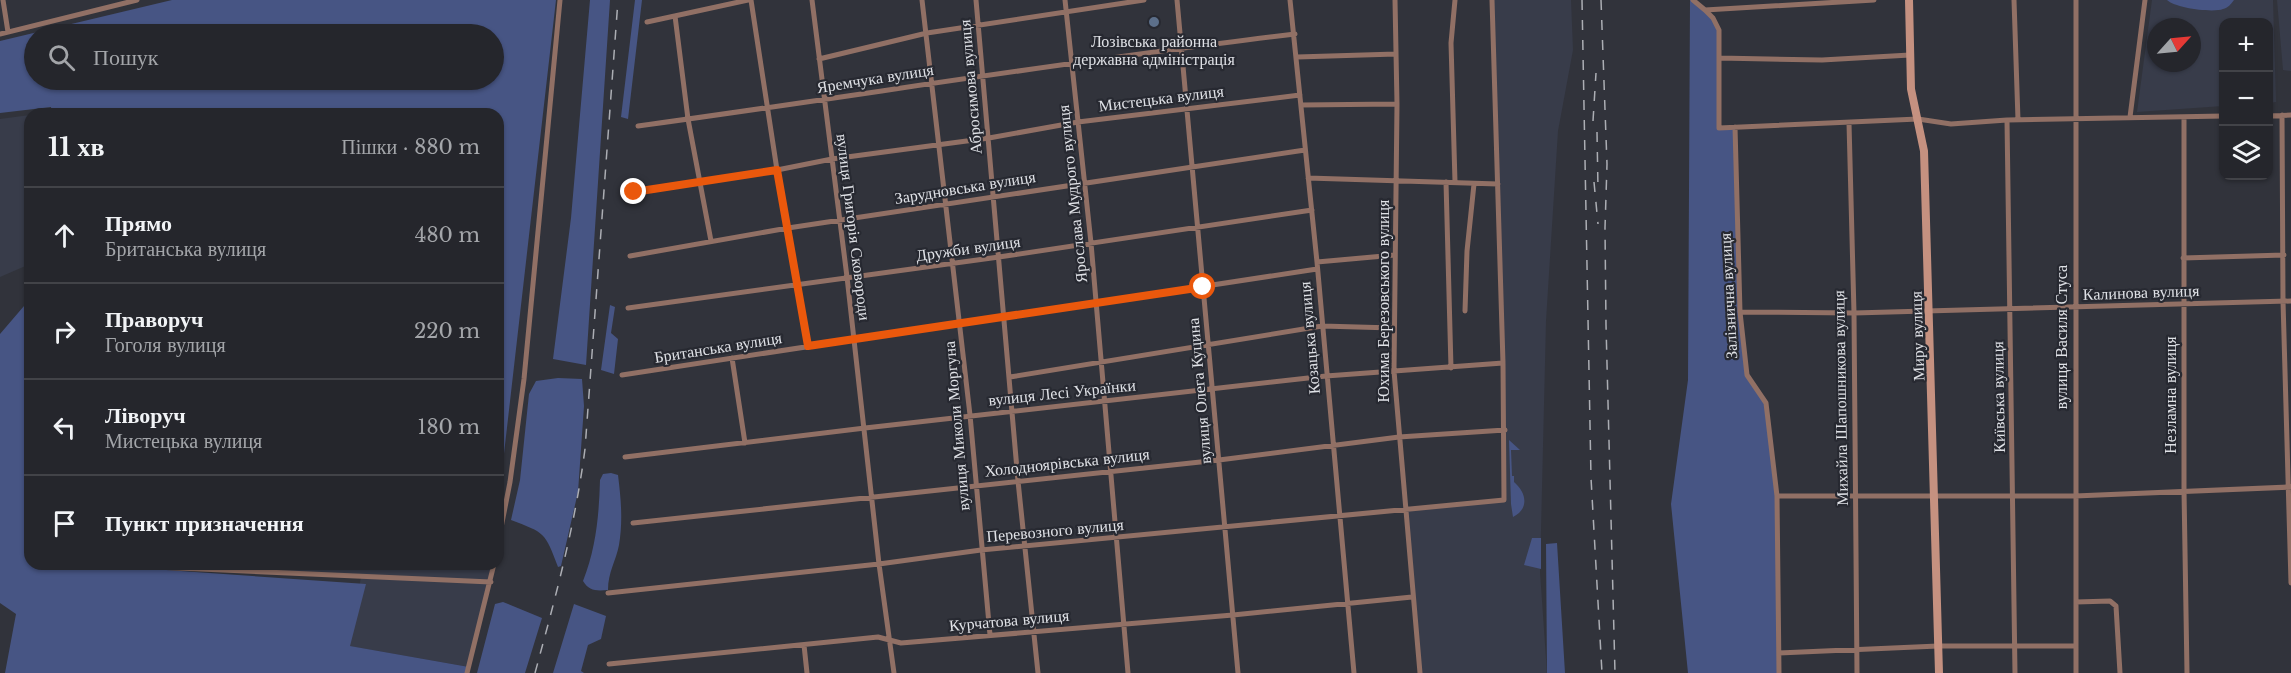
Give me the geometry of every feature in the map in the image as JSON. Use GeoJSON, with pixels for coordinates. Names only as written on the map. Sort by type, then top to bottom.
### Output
{"type":"FeatureCollection","features":[{"type":"Feature","properties":{"kind":"main road","name":"Миру вулиця"},"geometry":{"type":"LineString","coordinates":[[1909,0],[1911,89],[1924,152],[1939,673]]}},
{"type":"Feature","properties":{"kind":"street"},"geometry":{"type":"LineString","coordinates":[[3,0],[8,32]]}},
{"type":"Feature","properties":{"kind":"street"},"geometry":{"type":"LineString","coordinates":[[40,24],[137,0]]}},
{"type":"Feature","properties":{"kind":"street"},"geometry":{"type":"LineString","coordinates":[[504,512],[524,379],[560,0]]}},
{"type":"Feature","properties":{"kind":"street"},"geometry":{"type":"LineString","coordinates":[[647,22],[749,0],[808,346]]}},
{"type":"Feature","properties":{"kind":"street","name":"вулиця Григорія Сковороди"},"geometry":{"type":"LineString","coordinates":[[812,0],[894,673]]}},
{"type":"Feature","properties":{"kind":"street","name":"вулиця Миколи Моргуна"},"geometry":{"type":"LineString","coordinates":[[922,0],[970,416],[990,635]]}},
{"type":"Feature","properties":{"kind":"street","name":"Абросимова вулиця"},"geometry":{"type":"LineString","coordinates":[[976,0],[1018,481],[1038,673]]}},
{"type":"Feature","properties":{"kind":"street","name":"Ярослава Мудрого вулиця"},"geometry":{"type":"LineString","coordinates":[[1065,0],[1096,302],[1128,673]]}},
{"type":"Feature","properties":{"kind":"street"},"geometry":{"type":"LineString","coordinates":[[819,59],[927,33],[1144,0]]}},
{"type":"Feature","properties":{"kind":"street","name":"вулиця Олега Куцина"},"geometry":{"type":"LineString","coordinates":[[1177,0],[1238,673]]}},
{"type":"Feature","properties":{"kind":"street","name":"Козацька вулиця"},"geometry":{"type":"LineString","coordinates":[[1290,0],[1312,210],[1354,673]]}},
{"type":"Feature","properties":{"kind":"street","name":"Юхима Березовського вулиця"},"geometry":{"type":"LineString","coordinates":[[1395,0],[1397,104],[1394,371],[1420,673]]}},
{"type":"Feature","properties":{"kind":"street"},"geometry":{"type":"LineString","coordinates":[[1455,0],[1451,43],[1455,183]]}},
{"type":"Feature","properties":{"kind":"street"},"geometry":{"type":"LineString","coordinates":[[1492,0],[1505,429]]}},
{"type":"Feature","properties":{"kind":"street"},"geometry":{"type":"LineString","coordinates":[[1693,0],[1713,18],[1719,30],[1719,128],[1918,119],[1951,124],[2007,120],[2219,116]]}},
{"type":"Feature","properties":{"kind":"street"},"geometry":{"type":"LineString","coordinates":[[1705,10],[1874,0]]}},
{"type":"Feature","properties":{"kind":"street"},"geometry":{"type":"LineString","coordinates":[[2014,0],[2018,120]]}},
{"type":"Feature","properties":{"kind":"street","name":"вулиця Василя Стуса"},"geometry":{"type":"LineString","coordinates":[[2076,0],[2074,308],[2076,673]]}},
{"type":"Feature","properties":{"kind":"street"},"geometry":{"type":"LineString","coordinates":[[2130,117],[2145,0]]}},
{"type":"Feature","properties":{"kind":"street"},"geometry":{"type":"LineString","coordinates":[[675,16],[688,119],[711,241]]}},
{"type":"Feature","properties":{"kind":"street"},"geometry":{"type":"LineString","coordinates":[[0,34],[24,28]]}},
{"type":"Feature","properties":{"kind":"street","name":"Яремчука вулиця"},"geometry":{"type":"LineString","coordinates":[[638,126],[982,75],[1295,34]]}},
{"type":"Feature","properties":{"kind":"street"},"geometry":{"type":"LineString","coordinates":[[1297,57],[1396,54]]}},
{"type":"Feature","properties":{"kind":"street"},"geometry":{"type":"LineString","coordinates":[[1719,58],[1822,60],[1910,55]]}},
{"type":"Feature","properties":{"kind":"street","name":"Мистецька вулиця"},"geometry":{"type":"LineString","coordinates":[[634,192],[777,170],[832,159],[989,138],[1078,122],[1300,95]]}},
{"type":"Feature","properties":{"kind":"street"},"geometry":{"type":"LineString","coordinates":[[1301,105],[1397,104]]}},
{"type":"Feature","properties":{"kind":"street"},"geometry":{"type":"LineString","coordinates":[[2282,115],[2283,301],[2291,583]]}},
{"type":"Feature","properties":{"kind":"street"},"geometry":{"type":"LineString","coordinates":[[2273,116],[2291,115]]}},
{"type":"Feature","properties":{"kind":"street","name":"Незламна вулиця"},"geometry":{"type":"LineString","coordinates":[[2184,117],[2184,490],[2187,673]]}},
{"type":"Feature","properties":{"kind":"street","name":"Київська вулиця"},"geometry":{"type":"LineString","coordinates":[[2007,120],[2016,673]]}},
{"type":"Feature","properties":{"kind":"street","name":"Михайла Шапошникова вулиця"},"geometry":{"type":"LineString","coordinates":[[1849,123],[1854,313],[1857,673]]}},
{"type":"Feature","properties":{"kind":"street","name":"Залізнична вулиця"},"geometry":{"type":"LineString","coordinates":[[1735,127],[1740,312],[1747,375],[1766,403],[1777,496],[1779,673]]}},
{"type":"Feature","properties":{"kind":"street","name":"Зарудновська вулиця"},"geometry":{"type":"LineString","coordinates":[[630,256],[788,228],[1305,150]]}},
{"type":"Feature","properties":{"kind":"street"},"geometry":{"type":"LineString","coordinates":[[1308,178],[1498,184]]}},
{"type":"Feature","properties":{"kind":"street"},"geometry":{"type":"LineString","coordinates":[[1446,182],[1451,368]]}},
{"type":"Feature","properties":{"kind":"street"},"geometry":{"type":"LineString","coordinates":[[1465,311],[1467,251],[1474,184]]}},
{"type":"Feature","properties":{"kind":"street","name":"Дружби вулиця"},"geometry":{"type":"LineString","coordinates":[[628,308],[952,264],[1312,210]]}},
{"type":"Feature","properties":{"kind":"street","name":"Британська вулиця"},"geometry":{"type":"LineString","coordinates":[[622,375],[1004,318],[1395,255]]}},
{"type":"Feature","properties":{"kind":"street"},"geometry":{"type":"LineString","coordinates":[[2183,258],[2284,255]]}},
{"type":"Feature","properties":{"kind":"street","name":"Калинова вулиця"},"geometry":{"type":"LineString","coordinates":[[1740,312],[1854,313],[2291,301]]}},
{"type":"Feature","properties":{"kind":"street"},"geometry":{"type":"LineString","coordinates":[[1010,377],[1322,326],[1393,328]]}},
{"type":"Feature","properties":{"kind":"street"},"geometry":{"type":"LineString","coordinates":[[732,358],[745,442]]}},
{"type":"Feature","properties":{"kind":"street","name":"вулиця Лесі Українки"},"geometry":{"type":"LineString","coordinates":[[625,458],[745,442],[1326,376],[1503,363]]}},
{"type":"Feature","properties":{"kind":"street","name":"Холодноярівська вулиця"},"geometry":{"type":"LineString","coordinates":[[633,523],[1220,460],[1399,437],[1505,429]]}},
{"type":"Feature","properties":{"kind":"street","name":"Перевозного вулиця"},"geometry":{"type":"LineString","coordinates":[[608,592],[879,564],[981,550],[1504,500],[1505,429]]}},
{"type":"Feature","properties":{"kind":"street"},"geometry":{"type":"LineString","coordinates":[[1777,496],[2075,496],[2289,487]]}},
{"type":"Feature","properties":{"kind":"street"},"geometry":{"type":"LineString","coordinates":[[223,570],[490,582]]}},
{"type":"Feature","properties":{"kind":"street"},"geometry":{"type":"LineString","coordinates":[[467,673],[493,570]]}},
{"type":"Feature","properties":{"kind":"street","name":"Курчатова вулиця"},"geometry":{"type":"LineString","coordinates":[[609,664],[878,637],[901,643],[1233,615],[1412,597]]}},
{"type":"Feature","properties":{"kind":"street"},"geometry":{"type":"LineString","coordinates":[[2076,602],[2110,601],[2116,606],[2120,673]]}},
{"type":"Feature","properties":{"kind":"street"},"geometry":{"type":"LineString","coordinates":[[804,645],[807,673]]}},
{"type":"Feature","properties":{"kind":"street"},"geometry":{"type":"LineString","coordinates":[[1779,653],[1938,646],[2076,645]]}},
{"type":"Feature","properties":{"kind":"shaded area"},"geometry":{"type":"Polygon","coordinates":[[[172,0],[556,0],[504,454],[504,108],[51,107],[24,108],[24,110],[0,113],[0,41],[24,35],[24,90],[504,90],[504,24],[71,24],[172,0]]]}},
{"type":"Feature","properties":{"kind":"shaded area"},"geometry":{"type":"Polygon","coordinates":[[[590,0],[610,0],[586,365],[553,359],[571,218],[590,0]]]}},
{"type":"Feature","properties":{"kind":"shaded area"},"geometry":{"type":"Polygon","coordinates":[[[635,0],[642,0],[628,119],[621,117],[635,0]]]}},
{"type":"Feature","properties":{"kind":"shaded area"},"geometry":{"type":"Polygon","coordinates":[[[1492,0],[1571,0],[1573,50],[1558,131],[1546,321],[1540,572],[1547,673],[1420,673],[1404,509],[1504,500],[1492,0]]]}},
{"type":"Feature","properties":{"kind":"shaded area"},"geometry":{"type":"Polygon","coordinates":[[[1690,0],[1693,0],[1717,23],[1719,127],[1735,127],[1740,312],[1747,375],[1766,403],[1777,496],[1779,673],[1688,673],[1671,504],[1688,380],[1690,0]]]}},
{"type":"Feature","properties":{"kind":"shaded area"},"geometry":{"type":"Polygon","coordinates":[[[2152,0],[2273,0],[2276,102],[2273,102],[2273,18],[2219,18],[2219,106],[2137,112],[2147,37],[2147,72],[2201,72],[2201,18],[2150,18],[2152,0]]]}},
{"type":"Feature","properties":{"kind":"shaded area"},"geometry":{"type":"Polygon","coordinates":[[[2167,0],[2234,0],[2225,8],[2211,10],[2194,9],[2167,0]]]}},
{"type":"Feature","properties":{"kind":"shaded area"},"geometry":{"type":"Polygon","coordinates":[[[2277,0],[2291,0],[2291,71],[2283,70],[2277,0]]]}},
{"type":"Feature","properties":{"kind":"shaded area"},"geometry":{"type":"Polygon","coordinates":[[[24,116],[24,267],[0,277],[0,119],[24,116]]]}},
{"type":"Feature","properties":{"kind":"shaded area"},"geometry":{"type":"Polygon","coordinates":[[[610,305],[615,307],[611,333],[618,339],[614,374],[601,370],[610,305]]]}},
{"type":"Feature","properties":{"kind":"shaded area"},"geometry":{"type":"Polygon","coordinates":[[[24,306],[24,570],[166,570],[366,584],[350,646],[469,667],[467,673],[5,673],[16,614],[0,603],[0,334],[24,306]]]}},
{"type":"Feature","properties":{"kind":"shaded area"},"geometry":{"type":"Polygon","coordinates":[[[558,378],[582,379],[584,406],[578,492],[561,566],[558,567],[542,535],[511,520],[520,480],[529,394],[536,381],[558,378]]]}},
{"type":"Feature","properties":{"kind":"shaded area"},"geometry":{"type":"Polygon","coordinates":[[[1509,440],[1520,450],[1511,450],[1512,476],[1524,496],[1522,510],[1513,517],[1511,504],[1509,440]]]}},
{"type":"Feature","properties":{"kind":"shaded area"},"geometry":{"type":"Polygon","coordinates":[[[603,474],[618,475],[621,510],[620,536],[608,590],[596,590],[590,589],[583,581],[596,532],[600,480],[603,474]]]}},
{"type":"Feature","properties":{"kind":"shaded area"},"geometry":{"type":"Polygon","coordinates":[[[1532,538],[1541,538],[1541,569],[1524,565],[1532,538]]]}},
{"type":"Feature","properties":{"kind":"shaded area"},"geometry":{"type":"Polygon","coordinates":[[[1557,543],[1565,673],[1547,673],[1546,544],[1557,543]]]}},
{"type":"Feature","properties":{"kind":"shaded area"},"geometry":{"type":"Polygon","coordinates":[[[210,570],[493,570],[469,667],[349,646],[361,577],[210,570]]]}},
{"type":"Feature","properties":{"kind":"shaded area"},"geometry":{"type":"Polygon","coordinates":[[[503,602],[542,618],[525,673],[477,673],[495,604],[503,602]]]}},
{"type":"Feature","properties":{"kind":"shaded area"},"geometry":{"type":"Polygon","coordinates":[[[574,604],[606,616],[601,639],[588,645],[581,671],[584,673],[553,673],[574,604]]]}},
{"type":"Feature","properties":{"kind":"railway"},"geometry":{"type":"LineString","coordinates":[[535,673],[570,534],[585,449],[618,0]]}},
{"type":"Feature","properties":{"kind":"railway"},"geometry":{"type":"LineString","coordinates":[[1582,0],[1591,478],[1602,673]]}},
{"type":"Feature","properties":{"kind":"railway"},"geometry":{"type":"LineString","coordinates":[[1601,0],[1607,164],[1606,325],[1615,673]]}},
{"type":"Feature","properties":{"kind":"railway"},"geometry":{"type":"LineString","coordinates":[[1593,121],[1596,73]]}},
{"type":"Feature","properties":{"kind":"railway"},"geometry":{"type":"LineString","coordinates":[[1597,132],[1598,189]]}},
{"type":"Feature","properties":{"kind":"railway"},"geometry":{"type":"LineString","coordinates":[[1594,182],[1598,224]]}},
{"type":"Feature","properties":{"kind":"place","name":"Лозівська районна державна адміністрація"},"geometry":{"type":"Point","coordinates":[1154,22]}},
{"type":"Feature","properties":{"kind":"route"},"geometry":{"type":"LineString","coordinates":[[634,192],[777,170],[808,346],[1203,287]]}}]}
